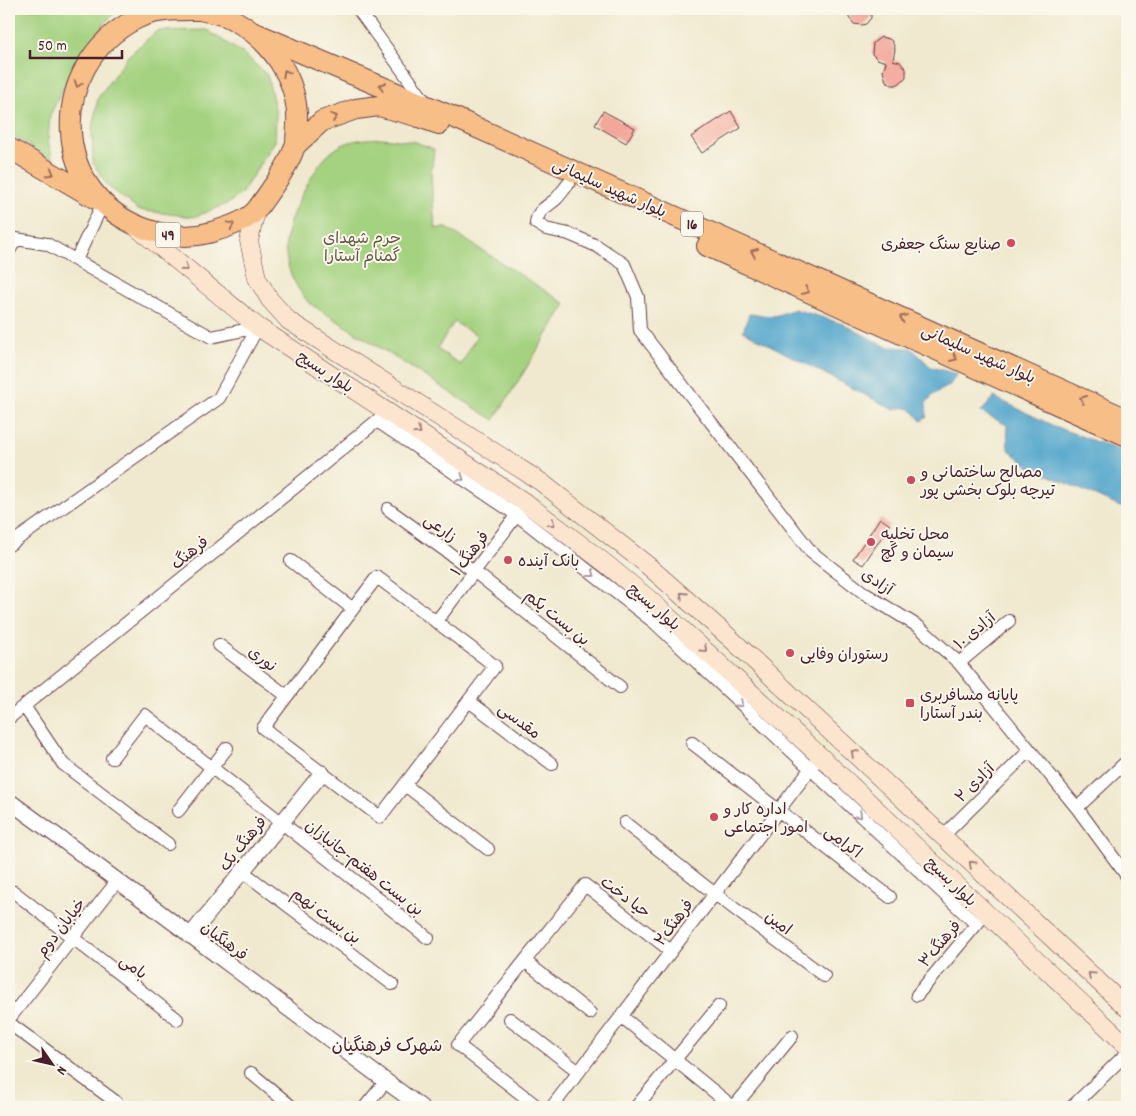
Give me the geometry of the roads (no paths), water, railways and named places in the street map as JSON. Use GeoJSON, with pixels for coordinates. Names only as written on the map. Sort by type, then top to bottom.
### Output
{"type":"FeatureCollection","features":[{"type":"Feature","properties":{"kind":"highway","name":"49"},"geometry":{"type":"LineString","coordinates":[[9,148],[102,203],[134,226],[165,235],[197,236],[228,228],[256,211],[278,180],[296,146],[298,114],[291,83],[276,56],[255,33],[228,17],[198,9],[168,10],[137,19],[110,36],[89,59],[80,75],[72,102],[70,129],[75,156],[86,181],[102,203]]}},
{"type":"Feature","properties":{"kind":"highway","name":"بلوار شهید سلیمانی"},"geometry":{"type":"LineString","coordinates":[[255,33],[427,105],[1127,419]]}},
{"type":"Feature","properties":{"kind":"highway","name":"بلوار شهید سلیمانی"},"geometry":{"type":"LineString","coordinates":[[296,146],[322,121],[356,109],[378,106],[416,116],[452,129],[1127,436]]}},
{"type":"Feature","properties":{"kind":"main road","name":"بلوار بسیج"},"geometry":{"type":"LineString","coordinates":[[256,211],[250,241],[257,278],[270,300],[289,321],[541,482],[677,590],[1127,1008]]}},
{"type":"Feature","properties":{"kind":"main road","name":"بلوار بسیج"},"geometry":{"type":"LineString","coordinates":[[134,226],[258,327],[383,416],[604,563],[649,599],[815,762],[981,919],[1037,962],[1127,1046]]}},
{"type":"Feature","properties":{"kind":"main road"},"geometry":{"type":"LineString","coordinates":[[522,509],[541,482]]}},
{"type":"Feature","properties":{"kind":"main road"},"geometry":{"type":"LineString","coordinates":[[1037,962],[1056,943]]}},
{"type":"Feature","properties":{"kind":"street"},"geometry":{"type":"LineString","coordinates":[[358,9],[427,105]]}},
{"type":"Feature","properties":{"kind":"street","name":"آزادی"},"geometry":{"type":"LineString","coordinates":[[569,183],[556,198],[543,208],[538,215],[536,224],[546,229],[569,234],[597,246],[624,264],[638,297],[640,330],[811,552],[864,593],[919,627],[959,663],[1077,808],[1127,876]]}},
{"type":"Feature","properties":{"kind":"street"},"geometry":{"type":"LineString","coordinates":[[76,260],[102,203]]}},
{"type":"Feature","properties":{"kind":"street"},"geometry":{"type":"LineString","coordinates":[[9,251],[16,239],[47,244],[211,337],[258,327]]}},
{"type":"Feature","properties":{"kind":"street"},"geometry":{"type":"LineString","coordinates":[[9,545],[219,398],[258,327]]}},
{"type":"Feature","properties":{"kind":"street","name":"فرهنگ"},"geometry":{"type":"LineString","coordinates":[[9,718],[383,416]]}},
{"type":"Feature","properties":{"kind":"street","name":"زارعی"},"geometry":{"type":"LineString","coordinates":[[388,509],[475,572]]}},
{"type":"Feature","properties":{"kind":"street","name":"فرهنگ ۱"},"geometry":{"type":"LineString","coordinates":[[436,622],[522,509]]}},
{"type":"Feature","properties":{"kind":"street"},"geometry":{"type":"LineString","coordinates":[[291,561],[353,609]]}},
{"type":"Feature","properties":{"kind":"street","name":"بن بست یکم"},"geometry":{"type":"LineString","coordinates":[[475,572],[620,688]]}},
{"type":"Feature","properties":{"kind":"street"},"geometry":{"type":"LineString","coordinates":[[377,577],[436,622],[495,666],[380,817],[263,728],[377,577]]}},
{"type":"Feature","properties":{"kind":"street","name":"آزادی ۱۰"},"geometry":{"type":"LineString","coordinates":[[959,663],[1009,621]]}},
{"type":"Feature","properties":{"kind":"street","name":"نوری"},"geometry":{"type":"LineString","coordinates":[[219,645],[287,696]]}},
{"type":"Feature","properties":{"kind":"street","name":"مقدسی"},"geometry":{"type":"LineString","coordinates":[[469,701],[552,764]]}},
{"type":"Feature","properties":{"kind":"street"},"geometry":{"type":"LineString","coordinates":[[24,706],[62,764],[168,844]]}},
{"type":"Feature","properties":{"kind":"street","name":"بن بست هفتم-جانبازان"},"geometry":{"type":"LineString","coordinates":[[112,758],[144,715],[213,767],[428,938]]}},
{"type":"Feature","properties":{"kind":"street","name":"اکرامی"},"geometry":{"type":"LineString","coordinates":[[692,743],[890,898]]}},
{"type":"Feature","properties":{"kind":"street"},"geometry":{"type":"LineString","coordinates":[[178,811],[227,748]]}},
{"type":"Feature","properties":{"kind":"street","name":"آزادی ۲"},"geometry":{"type":"LineString","coordinates":[[943,836],[1029,751]]}},
{"type":"Feature","properties":{"kind":"street"},"geometry":{"type":"LineString","coordinates":[[1077,808],[1127,761]]}},
{"type":"Feature","properties":{"kind":"street","name":"فرهنگ۲"},"geometry":{"type":"LineString","coordinates":[[552,1107],[815,762]]}},
{"type":"Feature","properties":{"kind":"street","name":"فرهنگ یک"},"geometry":{"type":"LineString","coordinates":[[190,936],[322,773]]}},
{"type":"Feature","properties":{"kind":"street"},"geometry":{"type":"LineString","coordinates":[[405,785],[488,849]]}},
{"type":"Feature","properties":{"kind":"street","name":"فرهنگیان"},"geometry":{"type":"LineString","coordinates":[[9,801],[118,880],[190,936],[421,1107]]}},
{"type":"Feature","properties":{"kind":"street","name":"امین"},"geometry":{"type":"LineString","coordinates":[[625,823],[824,976]]}},
{"type":"Feature","properties":{"kind":"street","name":"بن بست نهم"},"geometry":{"type":"LineString","coordinates":[[242,871],[392,984]]}},
{"type":"Feature","properties":{"kind":"street","name":"خیابان دوم"},"geometry":{"type":"LineString","coordinates":[[9,1019],[118,880]]}},
{"type":"Feature","properties":{"kind":"street","name":"حیا دخت"},"geometry":{"type":"LineString","coordinates":[[525,961],[585,885],[671,951]]}},
{"type":"Feature","properties":{"kind":"street","name":"بامی"},"geometry":{"type":"LineString","coordinates":[[14,892],[177,1019]]}},
{"type":"Feature","properties":{"kind":"street","name":"فرهنگ۳"},"geometry":{"type":"LineString","coordinates":[[917,994],[981,919]]}},
{"type":"Feature","properties":{"kind":"street"},"geometry":{"type":"LineString","coordinates":[[538,1107],[458,1045],[525,961],[590,1013]]}},
{"type":"Feature","properties":{"kind":"street"},"geometry":{"type":"LineString","coordinates":[[636,1107],[719,1006]]}},
{"type":"Feature","properties":{"kind":"street"},"geometry":{"type":"LineString","coordinates":[[621,1016],[734,1107],[792,1036]]}},
{"type":"Feature","properties":{"kind":"street"},"geometry":{"type":"LineString","coordinates":[[510,1019],[578,1072]]}},
{"type":"Feature","properties":{"kind":"street"},"geometry":{"type":"LineString","coordinates":[[9,1023],[116,1102]]}},
{"type":"Feature","properties":{"kind":"street"},"geometry":{"type":"LineString","coordinates":[[1072,1107],[1127,1053]]}},
{"type":"Feature","properties":{"kind":"street"},"geometry":{"type":"LineString","coordinates":[[251,1073],[292,1107]]}},
{"type":"Feature","properties":{"kind":"street"},"geometry":{"type":"LineString","coordinates":[[365,1107],[386,1081]]}},
{"type":"Feature","properties":{"kind":"water"},"geometry":{"type":"Polygon","coordinates":[[[795,309],[843,324],[887,347],[911,348],[931,367],[957,374],[949,386],[934,394],[926,403],[927,417],[921,421],[910,409],[899,408],[894,410],[743,331],[749,314],[774,316],[795,309]]]}},
{"type":"Feature","properties":{"kind":"water"},"geometry":{"type":"Polygon","coordinates":[[[994,397],[1056,427],[1127,453],[1127,510],[1030,467],[1008,449],[1007,425],[981,412],[994,397]]]}},
{"type":"Feature","properties":{"kind":"place","name":"صنایع سنگ جعفری"},"geometry":{"type":"Point","coordinates":[1011,243]}},
{"type":"Feature","properties":{"kind":"place","name":"مصالح ساختمانی و تیرچه بلوک بخشی پور"},"geometry":{"type":"Point","coordinates":[911,480]}},
{"type":"Feature","properties":{"kind":"place","name":"محل تخلیه سیمان و گچ"},"geometry":{"type":"Point","coordinates":[871,542]}},
{"type":"Feature","properties":{"kind":"place","name":"بانک آینده"},"geometry":{"type":"Point","coordinates":[508,560]}},
{"type":"Feature","properties":{"kind":"place","name":"رستوران وفایی"},"geometry":{"type":"Point","coordinates":[790,653]}},
{"type":"Feature","properties":{"kind":"place","name":"پایانه مسافربری بندر آستارا"},"geometry":{"type":"Point","coordinates":[910,703]}},
{"type":"Feature","properties":{"kind":"place","name":"اداره کار و امور اجتماعی"},"geometry":{"type":"Point","coordinates":[714,817]}},
{"type":"Feature","properties":{"kind":"district","name":"شهرک فرهنگیان"},"geometry":{"type":"Point","coordinates":[387,1045]}},
{"type":"Feature","properties":{"kind":"park label","name":"حرم شهدای گمنام آستارا"},"geometry":{"type":"Point","coordinates":[362,246]}}]}
